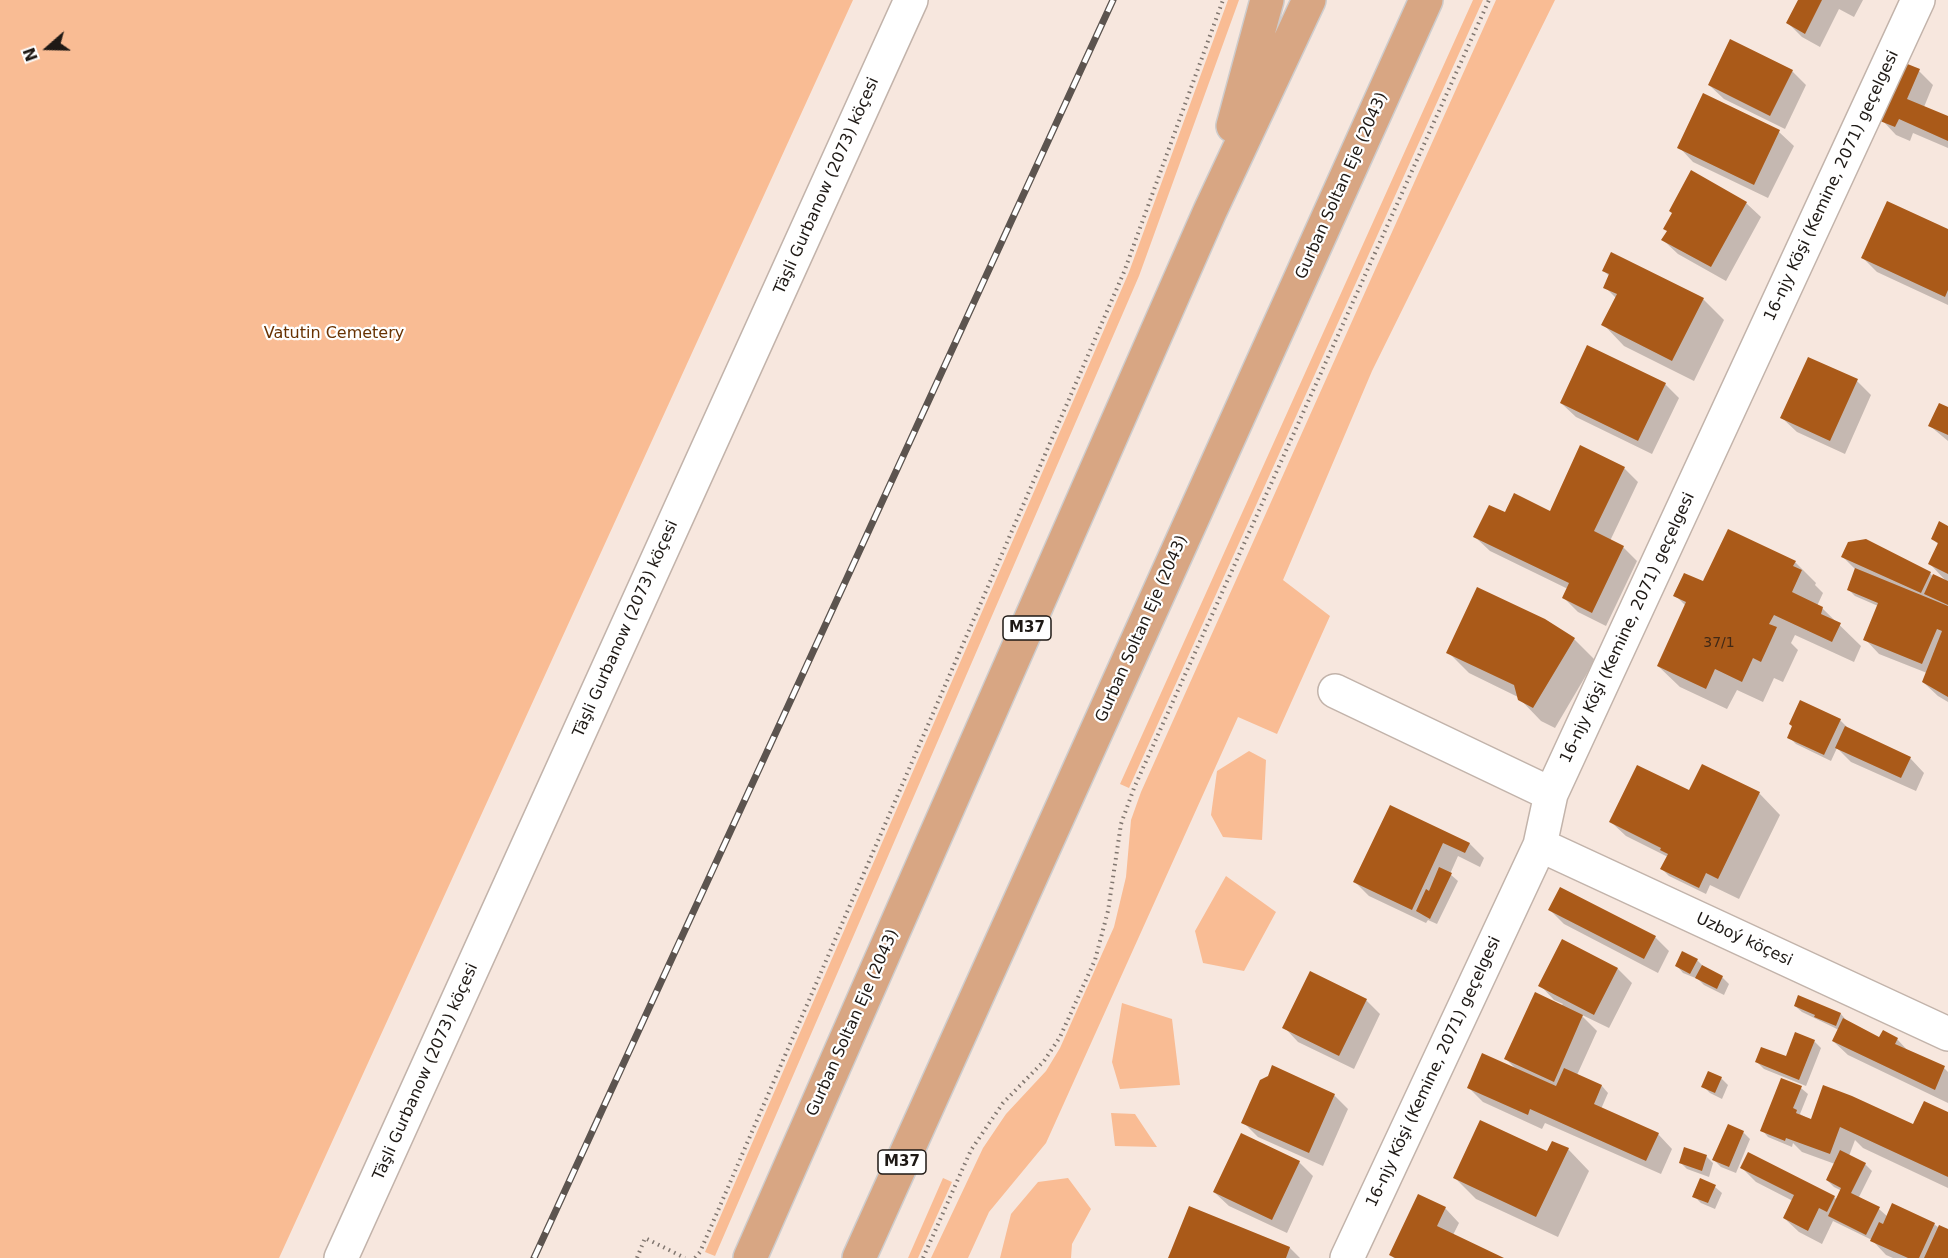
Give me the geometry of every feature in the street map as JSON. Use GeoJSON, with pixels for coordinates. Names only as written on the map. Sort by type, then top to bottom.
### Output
{"type":"FeatureCollection","features":[{"type":"Feature","properties":{"kind":"highway"},"geometry":{"type":"LineString","coordinates":[[1210,211],[1267,0]]}},
{"type":"Feature","properties":{"kind":"highway","name":"Gurban Soltan Eje (2043)"},"geometry":{"type":"LineString","coordinates":[[750,1258],[1210,211],[1309,0]]}},
{"type":"Feature","properties":{"kind":"highway","name":"Gurban Soltan Eje (2043)"},"geometry":{"type":"LineString","coordinates":[[859,1258],[1426,0]]}},
{"type":"Feature","properties":{"kind":"street","name":"Täşli Gurbanow (2073) köçesi"},"geometry":{"type":"LineString","coordinates":[[341,1258],[911,0]]}},
{"type":"Feature","properties":{"kind":"street","name":"16-njy Köşi (Kemine, 2071) geçelgesi"},"geometry":{"type":"LineString","coordinates":[[1347,1258],[1540,845],[1551,794],[1918,0]]}},
{"type":"Feature","properties":{"kind":"street"},"geometry":{"type":"LineString","coordinates":[[1335,691],[1551,794]]}},
{"type":"Feature","properties":{"kind":"street","name":"Uzboý köçesi"},"geometry":{"type":"LineString","coordinates":[[1540,845],[1948,1034]]}},
{"type":"Feature","properties":{"kind":"path"},"geometry":{"type":"LineString","coordinates":[[695,1258],[700,1252],[1124,272],[1222,0]]}},
{"type":"Feature","properties":{"kind":"path"},"geometry":{"type":"LineString","coordinates":[[924,1258],[971,1150],[1003,1103],[1044,1061],[1060,1037],[1095,960],[1108,911],[1121,824],[1134,788],[1489,0]]}},
{"type":"Feature","properties":{"kind":"path"},"geometry":{"type":"LineString","coordinates":[[637,1258],[645,1238],[685,1258]]}},
{"type":"Feature","properties":{"kind":"green space","name":"Vatutin Cemetery"},"geometry":{"type":"Polygon","coordinates":[[[0,0],[853,0],[279,1258],[0,1258],[0,0]]]}},
{"type":"Feature","properties":{"kind":"green space"},"geometry":{"type":"Polygon","coordinates":[[[1228,0],[1239,0],[1139,276],[715,1256],[705,1252],[1129,272],[1228,0]]]}},
{"type":"Feature","properties":{"kind":"green space"},"geometry":{"type":"Polygon","coordinates":[[[1473,0],[1483,0],[1129,788],[1120,784],[1473,0]]]}},
{"type":"Feature","properties":{"kind":"green space"},"geometry":{"type":"Polygon","coordinates":[[[1496,0],[1555,0],[1372,371],[1283,580],[1330,616],[1277,734],[1238,717],[1046,1143],[989,1212],[968,1258],[931,1258],[983,1148],[1006,1114],[1046,1071],[1060,1048],[1114,927],[1126,877],[1131,820],[1141,792],[1496,0]]]}},
{"type":"Feature","properties":{"kind":"green space"},"geometry":{"type":"Polygon","coordinates":[[[1249,751],[1266,760],[1262,840],[1223,837],[1211,815],[1217,771],[1249,751]]]}},
{"type":"Feature","properties":{"kind":"green space"},"geometry":{"type":"Polygon","coordinates":[[[1226,876],[1276,912],[1244,971],[1203,963],[1195,931],[1226,876]]]}},
{"type":"Feature","properties":{"kind":"green space"},"geometry":{"type":"Polygon","coordinates":[[[1122,1003],[1172,1019],[1180,1085],[1120,1089],[1112,1062],[1122,1003]]]}},
{"type":"Feature","properties":{"kind":"green space"},"geometry":{"type":"Polygon","coordinates":[[[1111,1113],[1135,1114],[1157,1147],[1115,1146],[1111,1113]]]}},
{"type":"Feature","properties":{"kind":"green space"},"geometry":{"type":"Polygon","coordinates":[[[943,1178],[952,1182],[918,1258],[908,1258],[943,1178]]]}},
{"type":"Feature","properties":{"kind":"green space"},"geometry":{"type":"Polygon","coordinates":[[[1068,1178],[1091,1209],[1072,1244],[1071,1258],[1000,1258],[1011,1214],[1038,1182],[1068,1178]]]}},
{"type":"Feature","properties":{"kind":"building"},"geometry":{"type":"Polygon","coordinates":[[[1798,0],[1822,0],[1805,34],[1786,23],[1798,0]]]}},
{"type":"Feature","properties":{"kind":"building"},"geometry":{"type":"Polygon","coordinates":[[[1730,39],[1793,70],[1770,116],[1708,85],[1730,39]]]}},
{"type":"Feature","properties":{"kind":"building"},"geometry":{"type":"Polygon","coordinates":[[[1905,63],[1920,69],[1907,99],[1948,116],[1948,141],[1899,119],[1895,127],[1880,121],[1905,63]]]}},
{"type":"Feature","properties":{"kind":"building"},"geometry":{"type":"Polygon","coordinates":[[[1703,93],[1780,130],[1754,185],[1677,148],[1703,93]]]}},
{"type":"Feature","properties":{"kind":"building"},"geometry":{"type":"Polygon","coordinates":[[[1691,170],[1747,202],[1711,267],[1661,240],[1667,231],[1663,229],[1672,213],[1669,211],[1691,170]]]}},
{"type":"Feature","properties":{"kind":"building"},"geometry":{"type":"Polygon","coordinates":[[[1887,201],[1948,229],[1948,290],[1945,297],[1861,258],[1887,201]]]}},
{"type":"Feature","properties":{"kind":"building"},"geometry":{"type":"Polygon","coordinates":[[[1611,252],[1704,298],[1672,361],[1601,325],[1617,294],[1603,288],[1609,274],[1602,271],[1611,252]]]}},
{"type":"Feature","properties":{"kind":"building"},"geometry":{"type":"Polygon","coordinates":[[[1587,345],[1666,383],[1638,441],[1560,403],[1587,345]]]}},
{"type":"Feature","properties":{"kind":"building"},"geometry":{"type":"Polygon","coordinates":[[[1808,357],[1858,379],[1830,441],[1780,418],[1808,357]]]}},
{"type":"Feature","properties":{"kind":"building"},"geometry":{"type":"Polygon","coordinates":[[[1939,403],[1948,407],[1948,435],[1928,426],[1939,403]]]}},
{"type":"Feature","properties":{"kind":"building"},"geometry":{"type":"Polygon","coordinates":[[[1580,445],[1625,467],[1594,531],[1624,546],[1592,613],[1562,598],[1569,583],[1473,537],[1489,505],[1505,512],[1514,493],[1550,511],[1580,445]]]}},
{"type":"Feature","properties":{"kind":"building"},"geometry":{"type":"Polygon","coordinates":[[[1939,521],[1948,526],[1948,574],[1928,564],[1938,543],[1931,539],[1939,521]]]}},
{"type":"Feature","properties":{"kind":"building"},"geometry":{"type":"Polygon","coordinates":[[[1728,529],[1796,561],[1793,566],[1802,570],[1792,592],[1823,607],[1821,614],[1841,623],[1832,642],[1774,615],[1769,624],[1777,627],[1761,662],[1753,658],[1742,682],[1715,669],[1706,689],[1657,666],[1686,602],[1673,596],[1684,573],[1703,581],[1728,529]]]}},
{"type":"Feature","properties":{"kind":"building"},"geometry":{"type":"Polygon","coordinates":[[[1866,539],[1931,572],[1921,593],[1841,557],[1848,542],[1866,539]]]}},
{"type":"Feature","properties":{"kind":"building"},"geometry":{"type":"Polygon","coordinates":[[[1855,568],[1948,606],[1948,697],[1922,682],[1942,631],[1937,629],[1922,664],[1863,640],[1878,603],[1847,590],[1855,568]]]}},
{"type":"Feature","properties":{"kind":"building"},"geometry":{"type":"Polygon","coordinates":[[[1933,574],[1948,581],[1948,605],[1924,594],[1933,574]]]}},
{"type":"Feature","properties":{"kind":"building"},"geometry":{"type":"Polygon","coordinates":[[[1477,587],[1545,619],[1575,638],[1533,708],[1518,700],[1514,685],[1446,653],[1477,587]]]}},
{"type":"Feature","properties":{"kind":"building"},"geometry":{"type":"Polygon","coordinates":[[[1800,700],[1841,719],[1824,755],[1787,738],[1792,726],[1789,724],[1800,700]]]}},
{"type":"Feature","properties":{"kind":"building"},"geometry":{"type":"Polygon","coordinates":[[[1845,726],[1911,757],[1901,778],[1835,748],[1845,726]]]}},
{"type":"Feature","properties":{"kind":"building"},"geometry":{"type":"Polygon","coordinates":[[[1702,764],[1760,792],[1718,879],[1706,873],[1699,888],[1660,869],[1668,854],[1660,850],[1661,848],[1609,822],[1637,765],[1689,790],[1702,764]]]}},
{"type":"Feature","properties":{"kind":"building"},"geometry":{"type":"Polygon","coordinates":[[[1390,805],[1470,843],[1465,853],[1443,843],[1412,910],[1353,882],[1390,805]]]}},
{"type":"Feature","properties":{"kind":"building"},"geometry":{"type":"Polygon","coordinates":[[[1439,867],[1452,873],[1430,919],[1416,911],[1426,889],[1429,891],[1439,867]]]}},
{"type":"Feature","properties":{"kind":"building"},"geometry":{"type":"Polygon","coordinates":[[[1560,887],[1656,936],[1644,959],[1548,910],[1560,887]]]}},
{"type":"Feature","properties":{"kind":"building"},"geometry":{"type":"Polygon","coordinates":[[[1562,939],[1618,968],[1594,1015],[1538,986],[1562,939]]]}},
{"type":"Feature","properties":{"kind":"building"},"geometry":{"type":"Polygon","coordinates":[[[1682,951],[1698,959],[1690,974],[1675,966],[1682,951]]]}},
{"type":"Feature","properties":{"kind":"building"},"geometry":{"type":"Polygon","coordinates":[[[1702,965],[1723,976],[1717,989],[1695,978],[1702,965]]]}},
{"type":"Feature","properties":{"kind":"building"},"geometry":{"type":"Polygon","coordinates":[[[1310,971],[1367,999],[1339,1056],[1282,1028],[1310,971]]]}},
{"type":"Feature","properties":{"kind":"building"},"geometry":{"type":"Polygon","coordinates":[[[1535,992],[1583,1015],[1554,1082],[1504,1059],[1535,992]]]}},
{"type":"Feature","properties":{"kind":"building"},"geometry":{"type":"Polygon","coordinates":[[[1798,995],[1841,1013],[1836,1026],[1794,1006],[1798,995]]]}},
{"type":"Feature","properties":{"kind":"building"},"geometry":{"type":"Polygon","coordinates":[[[1843,1018],[1879,1037],[1883,1030],[1898,1038],[1895,1044],[1945,1066],[1935,1090],[1832,1041],[1843,1018]]]}},
{"type":"Feature","properties":{"kind":"building"},"geometry":{"type":"Polygon","coordinates":[[[1795,1032],[1815,1040],[1799,1080],[1755,1062],[1761,1047],[1786,1056],[1795,1032]]]}},
{"type":"Feature","properties":{"kind":"building"},"geometry":{"type":"Polygon","coordinates":[[[1482,1053],[1556,1086],[1564,1068],[1602,1085],[1594,1104],[1659,1133],[1646,1161],[1530,1109],[1528,1115],[1467,1088],[1482,1053]]]}},
{"type":"Feature","properties":{"kind":"building"},"geometry":{"type":"Polygon","coordinates":[[[1272,1065],[1335,1094],[1309,1153],[1241,1123],[1260,1080],[1268,1076],[1272,1065]]]}},
{"type":"Feature","properties":{"kind":"building"},"geometry":{"type":"Polygon","coordinates":[[[1708,1071],[1722,1077],[1715,1093],[1701,1087],[1708,1071]]]}},
{"type":"Feature","properties":{"kind":"building"},"geometry":{"type":"Polygon","coordinates":[[[1781,1078],[1802,1086],[1793,1108],[1797,1110],[1796,1113],[1811,1119],[1823,1085],[1913,1124],[1924,1101],[1948,1112],[1948,1177],[1840,1127],[1830,1154],[1760,1131],[1781,1078]]]}},
{"type":"Feature","properties":{"kind":"building"},"geometry":{"type":"Polygon","coordinates":[[[1480,1120],[1547,1151],[1552,1141],[1569,1148],[1536,1217],[1453,1178],[1480,1120]]]}},
{"type":"Feature","properties":{"kind":"building"},"geometry":{"type":"Polygon","coordinates":[[[1728,1124],[1744,1131],[1729,1167],[1712,1160],[1728,1124]]]}},
{"type":"Feature","properties":{"kind":"building"},"geometry":{"type":"Polygon","coordinates":[[[1241,1133],[1300,1161],[1272,1220],[1213,1192],[1241,1133]]]}},
{"type":"Feature","properties":{"kind":"building"},"geometry":{"type":"Polygon","coordinates":[[[1684,1147],[1707,1155],[1702,1171],[1679,1163],[1684,1147]]]}},
{"type":"Feature","properties":{"kind":"building"},"geometry":{"type":"Polygon","coordinates":[[[1840,1150],[1866,1163],[1851,1193],[1880,1207],[1866,1235],[1828,1216],[1841,1188],[1826,1180],[1840,1150]]]}},
{"type":"Feature","properties":{"kind":"building"},"geometry":{"type":"Polygon","coordinates":[[[1748,1152],[1835,1196],[1827,1212],[1819,1208],[1808,1231],[1783,1218],[1794,1195],[1740,1168],[1748,1152]]]}},
{"type":"Feature","properties":{"kind":"building"},"geometry":{"type":"Polygon","coordinates":[[[1700,1178],[1716,1185],[1708,1203],[1692,1197],[1700,1178]]]}},
{"type":"Feature","properties":{"kind":"building"},"geometry":{"type":"Polygon","coordinates":[[[1418,1194],[1446,1207],[1437,1226],[1504,1258],[1395,1258],[1389,1255],[1418,1194]]]}},
{"type":"Feature","properties":{"kind":"building"},"geometry":{"type":"Polygon","coordinates":[[[1892,1203],[1935,1223],[1919,1258],[1908,1258],[1870,1241],[1879,1222],[1883,1224],[1892,1203]]]}},
{"type":"Feature","properties":{"kind":"building"},"geometry":{"type":"Polygon","coordinates":[[[1189,1206],[1290,1247],[1286,1258],[1168,1258],[1189,1206]]]}},
{"type":"Feature","properties":{"kind":"building"},"geometry":{"type":"Polygon","coordinates":[[[1939,1225],[1948,1229],[1948,1258],[1924,1258],[1939,1225]]]}},
{"type":"Feature","properties":{"kind":"railway"},"geometry":{"type":"LineString","coordinates":[[534,1258],[1113,0]]}}]}
